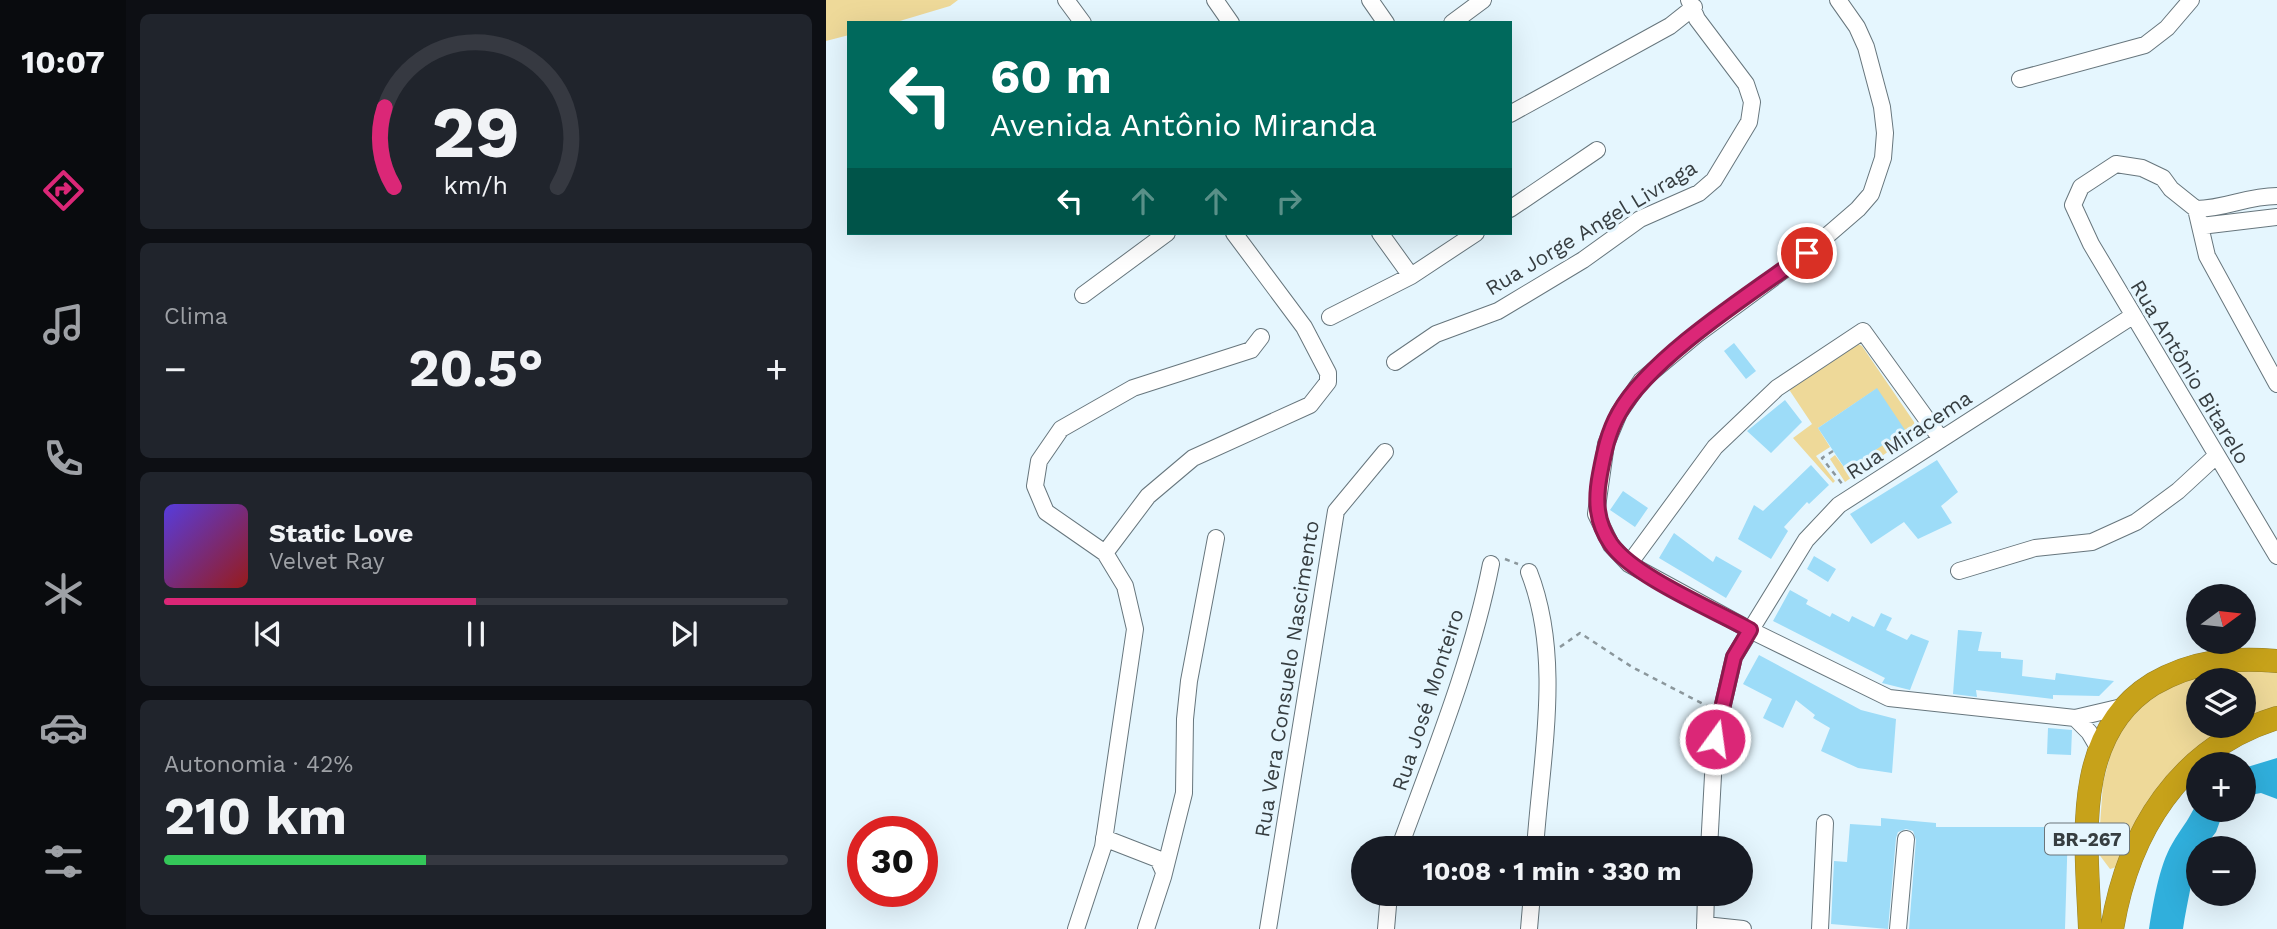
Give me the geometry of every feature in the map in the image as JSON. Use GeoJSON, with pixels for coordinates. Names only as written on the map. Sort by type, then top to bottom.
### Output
{"type":"FeatureCollection","features":[{"type":"Feature","properties":{"kind":"highway","name":"BR-267"},"geometry":{"type":"LineString","coordinates":[[2090,929],[2085,865],[2093,777],[2099,749],[2122,707],[2170,674],[2195,665],[2249,658],[2277,661]]}},
{"type":"Feature","properties":{"kind":"highway","name":"BR-267"},"geometry":{"type":"LineString","coordinates":[[2112,929],[2124,873],[2147,821],[2181,778],[2223,743],[2277,718]]}},
{"type":"Feature","properties":{"kind":"highway"},"geometry":{"type":"LineString","coordinates":[[2085,865],[2102,879],[2118,877],[2124,873]]}},
{"type":"Feature","properties":{"kind":"street"},"geometry":{"type":"LineString","coordinates":[[1066,0],[1082,21]]}},
{"type":"Feature","properties":{"kind":"street"},"geometry":{"type":"LineString","coordinates":[[1215,0],[1230,21]]}},
{"type":"Feature","properties":{"kind":"street"},"geometry":{"type":"LineString","coordinates":[[1370,0],[1385,21]]}},
{"type":"Feature","properties":{"kind":"street"},"geometry":{"type":"LineString","coordinates":[[1455,21],[1483,0]]}},
{"type":"Feature","properties":{"kind":"street"},"geometry":{"type":"LineString","coordinates":[[1838,0],[1866,47],[1881,107],[1885,133],[1883,158],[1871,194],[1858,209],[1641,382],[1619,413],[1606,444],[1596,514],[1611,545],[1629,564],[1750,630],[1889,698],[2075,718],[2122,707]]}},
{"type":"Feature","properties":{"kind":"street"},"geometry":{"type":"LineString","coordinates":[[2020,79],[2145,46],[2167,28],[2191,0]]}},
{"type":"Feature","properties":{"kind":"street"},"geometry":{"type":"LineString","coordinates":[[1512,113],[1670,26],[1689,8]]}},
{"type":"Feature","properties":{"kind":"street","name":"Rua Jorge Angel Livraga"},"geometry":{"type":"LineString","coordinates":[[1395,362],[1436,334],[1498,311],[1640,219],[1699,193],[1724,167],[1749,122],[1752,102],[1746,84],[1689,8]]}},
{"type":"Feature","properties":{"kind":"street"},"geometry":{"type":"LineString","coordinates":[[1512,208],[1597,150]]}},
{"type":"Feature","properties":{"kind":"street","name":"Rua Antônio Bitarelo"},"geometry":{"type":"LineString","coordinates":[[2196,209],[2171,189],[2163,178],[2142,168],[2116,164],[2081,187],[2073,205],[2091,244],[2132,317],[2277,556]]}},
{"type":"Feature","properties":{"kind":"street"},"geometry":{"type":"LineString","coordinates":[[2277,196],[2251,196],[2214,209],[2196,209],[2207,256],[2277,384]]}},
{"type":"Feature","properties":{"kind":"street"},"geometry":{"type":"LineString","coordinates":[[2201,226],[2277,217]]}},
{"type":"Feature","properties":{"kind":"street"},"geometry":{"type":"LineString","coordinates":[[1083,295],[1164,235]]}},
{"type":"Feature","properties":{"kind":"street"},"geometry":{"type":"LineString","coordinates":[[1105,553],[1148,496],[1193,458],[1310,405],[1328,382],[1328,373],[1304,327],[1235,235]]}},
{"type":"Feature","properties":{"kind":"street"},"geometry":{"type":"LineString","coordinates":[[1382,235],[1411,276]]}},
{"type":"Feature","properties":{"kind":"street"},"geometry":{"type":"LineString","coordinates":[[1330,317],[1411,276],[1473,235]]}},
{"type":"Feature","properties":{"kind":"street","name":"Rua Miracema"},"geometry":{"type":"LineString","coordinates":[[1710,836],[1715,739],[1734,657],[1806,540],[1839,505],[2132,317]]}},
{"type":"Feature","properties":{"kind":"street"},"geometry":{"type":"LineString","coordinates":[[1629,564],[1715,447],[1777,388],[1863,331],[1941,439]]}},
{"type":"Feature","properties":{"kind":"street"},"geometry":{"type":"LineString","coordinates":[[1076,929],[1104,838],[1135,629],[1125,586],[1105,553],[1046,512],[1035,486],[1039,461],[1061,429],[1132,388],[1251,350],[1261,337]]}},
{"type":"Feature","properties":{"kind":"street","name":"Rua Vera Consuelo Nascimento"},"geometry":{"type":"LineString","coordinates":[[1268,929],[1336,511],[1385,452]]}},
{"type":"Feature","properties":{"kind":"street"},"geometry":{"type":"LineString","coordinates":[[1959,571],[2035,548],[2092,541],[2136,523],[2178,491],[2216,456]]}},
{"type":"Feature","properties":{"kind":"street"},"geometry":{"type":"LineString","coordinates":[[1146,929],[1184,793],[1189,681],[1216,538]]}},
{"type":"Feature","properties":{"kind":"street","name":"Rua José Monteiro"},"geometry":{"type":"LineString","coordinates":[[1404,836],[1447,718],[1485,593],[1491,564]]}},
{"type":"Feature","properties":{"kind":"street"},"geometry":{"type":"LineString","coordinates":[[1530,572],[1541,614],[1548,659],[1536,836]]}},
{"type":"Feature","properties":{"kind":"street"},"geometry":{"type":"LineString","coordinates":[[2075,718],[2089,732],[2099,749]]}},
{"type":"Feature","properties":{"kind":"street"},"geometry":{"type":"LineString","coordinates":[[1820,929],[1825,823]]}},
{"type":"Feature","properties":{"kind":"street"},"geometry":{"type":"LineString","coordinates":[[1104,838],[1157,859],[1164,872]]}},
{"type":"Feature","properties":{"kind":"street"},"geometry":{"type":"LineString","coordinates":[[1898,929],[1906,839]]}},
{"type":"Feature","properties":{"kind":"street"},"geometry":{"type":"LineString","coordinates":[[1386,929],[1388,906]]}},
{"type":"Feature","properties":{"kind":"street"},"geometry":{"type":"LineString","coordinates":[[1529,929],[1531,906]]}},
{"type":"Feature","properties":{"kind":"street"},"geometry":{"type":"LineString","coordinates":[[1706,906],[1705,927],[1743,929]]}},
{"type":"Feature","properties":{"kind":"path"},"geometry":{"type":"LineString","coordinates":[[1833,451],[1822,458],[1838,480]]}},
{"type":"Feature","properties":{"kind":"path"},"geometry":{"type":"LineString","coordinates":[[1491,564],[1495,557],[1503,558],[1530,572]]}},
{"type":"Feature","properties":{"kind":"path"},"geometry":{"type":"LineString","coordinates":[[1548,659],[1565,641],[1580,633],[1653,679],[1721,711]]}},
{"type":"Feature","properties":{"kind":"shaded area"},"geometry":{"type":"Polygon","coordinates":[[[826,0],[958,0],[950,6],[900,21],[847,21],[847,36],[826,41],[826,0]]]}},
{"type":"Feature","properties":{"kind":"shaded area"},"geometry":{"type":"Polygon","coordinates":[[[1855,342],[1862,346],[1914,422],[1916,432],[1845,482],[1830,459],[1835,455],[1846,470],[1904,430],[1876,389],[1818,428],[1830,447],[1816,456],[1835,481],[1833,483],[1793,438],[1812,424],[1786,385],[1855,342]]]}},
{"type":"Feature","properties":{"kind":"shaded area"},"geometry":{"type":"Polygon","coordinates":[[[2256,671],[2277,673],[2277,713],[2256,722],[2256,671]]]}},
{"type":"Feature","properties":{"kind":"shaded area"},"geometry":{"type":"Polygon","coordinates":[[[2186,681],[2186,738],[2223,738],[2212,752],[2186,752],[2186,784],[2120,866],[2110,869],[2098,853],[2103,783],[2118,726],[2156,689],[2186,681]]]}},
{"type":"Feature","properties":{"kind":"water"},"geometry":{"type":"Polygon","coordinates":[[[2277,758],[2277,799],[2256,794],[2256,764],[2277,758]]]}},
{"type":"Feature","properties":{"kind":"water"},"geometry":{"type":"Polygon","coordinates":[[[2186,822],[2220,822],[2213,836],[2186,836],[2187,906],[2183,929],[2149,929],[2157,885],[2172,844],[2186,822]]]}},
{"type":"Feature","properties":{"kind":"building"},"geometry":{"type":"Polygon","coordinates":[[[1734,343],[1756,371],[1746,379],[1724,351],[1734,343]]]}},
{"type":"Feature","properties":{"kind":"building"},"geometry":{"type":"Polygon","coordinates":[[[1877,388],[1905,430],[1846,470],[1818,428],[1877,388]]]}},
{"type":"Feature","properties":{"kind":"building"},"geometry":{"type":"Polygon","coordinates":[[[1785,400],[1802,422],[1771,453],[1747,431],[1785,400]]]}},
{"type":"Feature","properties":{"kind":"building"},"geometry":{"type":"Polygon","coordinates":[[[1937,460],[1958,492],[1941,506],[1952,523],[1918,539],[1904,522],[1871,544],[1850,514],[1937,460]]]}},
{"type":"Feature","properties":{"kind":"building"},"geometry":{"type":"Polygon","coordinates":[[[1811,465],[1829,485],[1809,504],[1807,502],[1784,527],[1788,531],[1771,559],[1738,539],[1754,505],[1763,511],[1811,465]]]}},
{"type":"Feature","properties":{"kind":"building"},"geometry":{"type":"Polygon","coordinates":[[[1623,491],[1648,508],[1635,527],[1610,510],[1623,491]]]}},
{"type":"Feature","properties":{"kind":"building"},"geometry":{"type":"Polygon","coordinates":[[[1674,533],[1713,562],[1716,556],[1742,571],[1726,598],[1659,558],[1674,533]]]}},
{"type":"Feature","properties":{"kind":"building"},"geometry":{"type":"Polygon","coordinates":[[[1814,556],[1836,569],[1828,582],[1807,569],[1814,556]]]}},
{"type":"Feature","properties":{"kind":"building"},"geometry":{"type":"Polygon","coordinates":[[[1790,590],[1808,600],[1806,604],[1830,617],[1832,613],[1849,622],[1852,616],[1874,627],[1881,613],[1892,618],[1886,630],[1907,640],[1911,634],[1929,641],[1910,690],[1882,683],[1885,678],[1773,621],[1790,590]]]}},
{"type":"Feature","properties":{"kind":"building"},"geometry":{"type":"Polygon","coordinates":[[[1958,630],[1982,632],[1978,651],[2001,652],[2001,658],[2023,660],[2022,676],[2055,680],[2056,673],[2114,681],[2099,696],[2053,695],[2053,699],[1976,690],[1977,697],[1953,694],[1958,630]]]}},
{"type":"Feature","properties":{"kind":"building"},"geometry":{"type":"Polygon","coordinates":[[[1759,655],[1861,710],[1896,719],[1892,773],[1858,768],[1821,751],[1830,728],[1813,718],[1815,715],[1796,700],[1783,728],[1763,718],[1772,699],[1743,684],[1759,655]]]}},
{"type":"Feature","properties":{"kind":"building"},"geometry":{"type":"Polygon","coordinates":[[[2048,728],[2072,730],[2071,755],[2047,754],[2048,728]]]}},
{"type":"Feature","properties":{"kind":"building"},"geometry":{"type":"Polygon","coordinates":[[[1881,818],[1936,823],[1936,827],[2068,827],[2065,929],[1909,929],[1916,840],[1913,831],[1906,829],[1898,832],[1896,838],[1888,929],[1831,924],[1834,861],[1847,862],[1850,824],[1881,826],[1881,818]]]}},
{"type":"Feature","properties":{"kind":"route"},"geometry":{"type":"LineString","coordinates":[[1715,739],[1734,657],[1750,630],[1629,564],[1611,545],[1596,514],[1606,444],[1619,413],[1641,382],[1696,335],[1807,253]]}}]}
